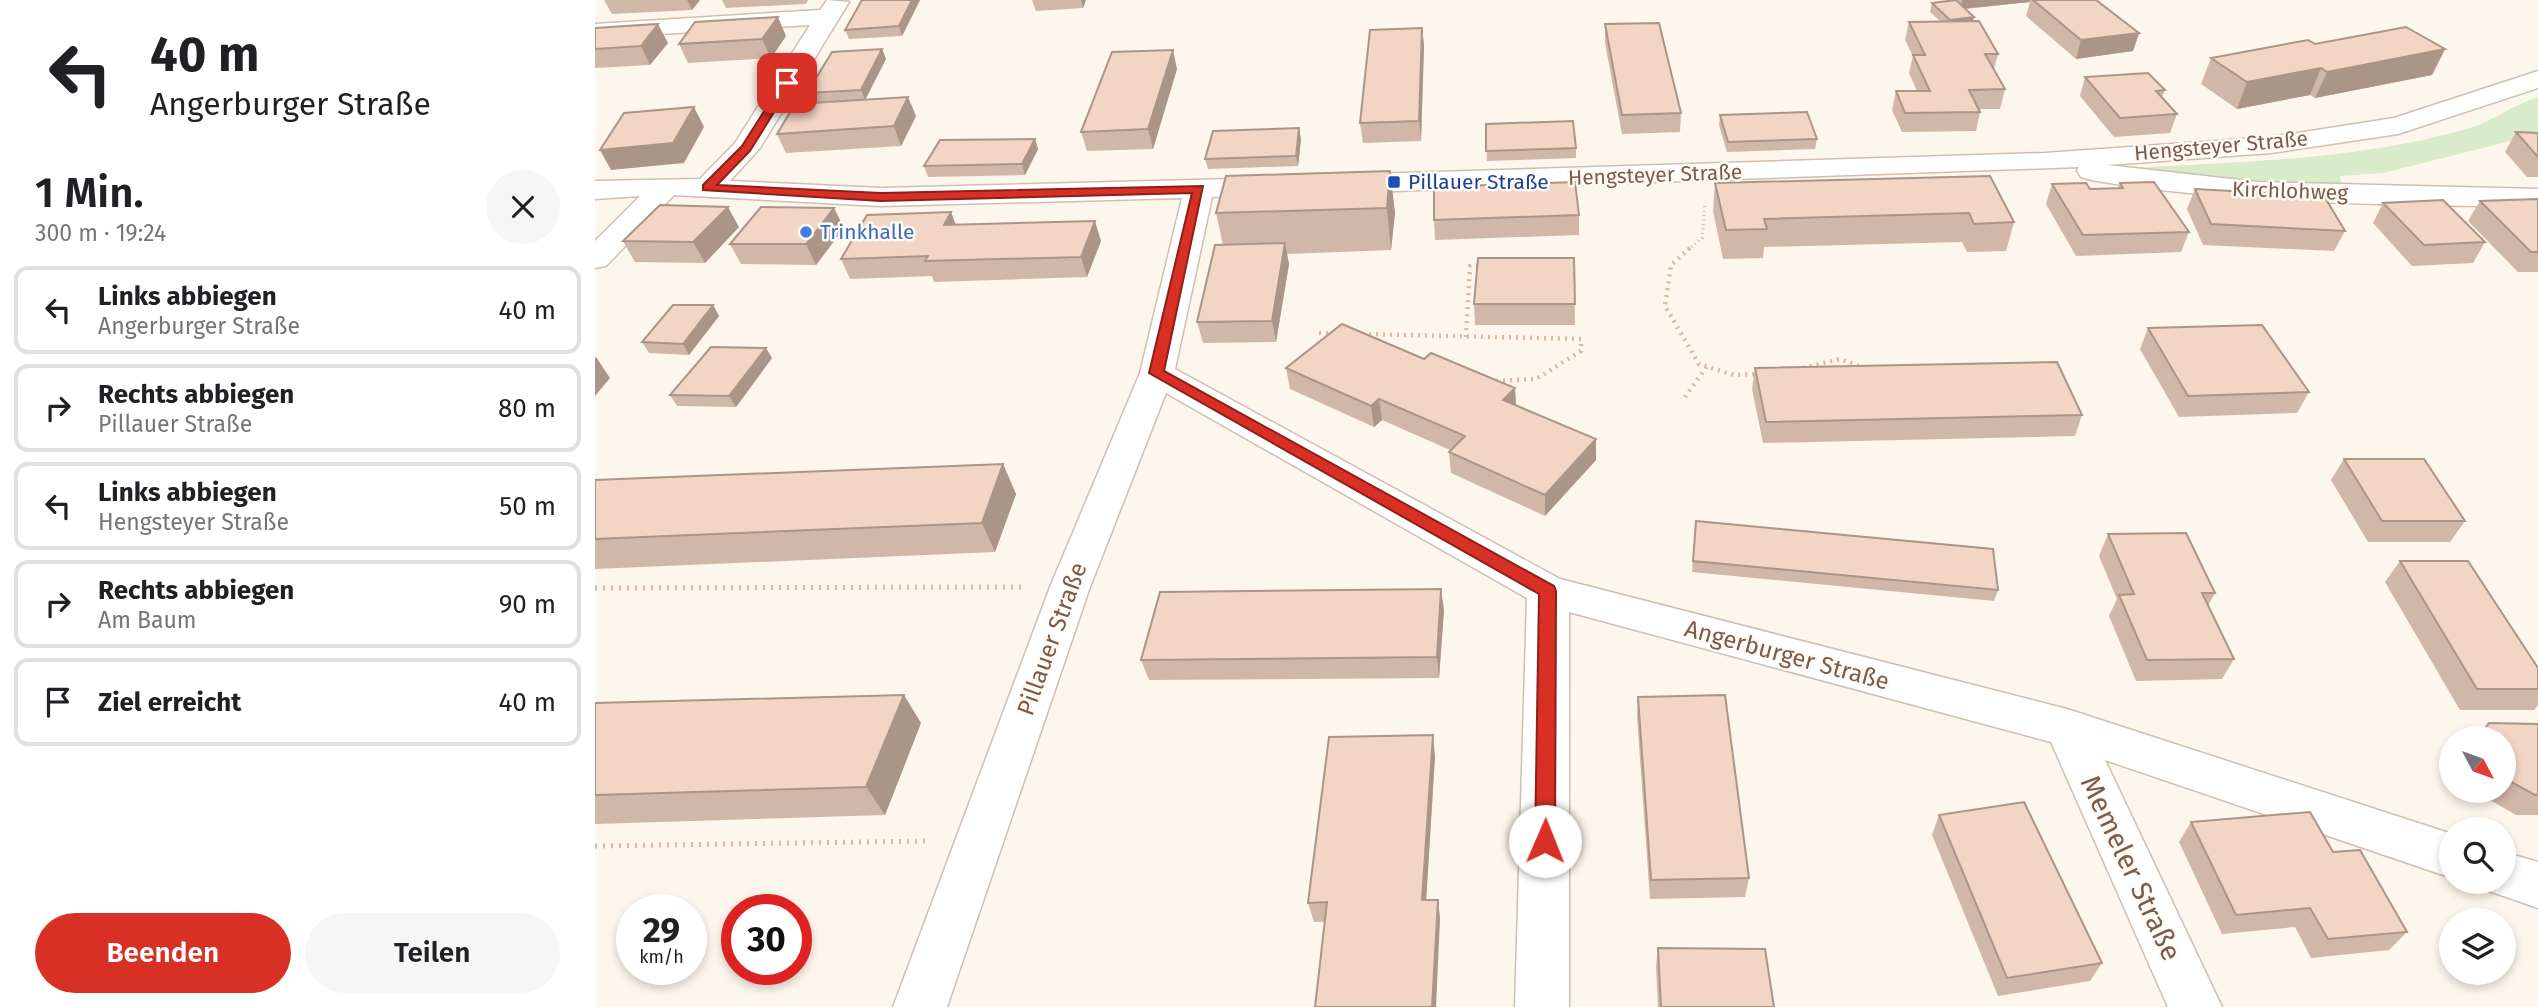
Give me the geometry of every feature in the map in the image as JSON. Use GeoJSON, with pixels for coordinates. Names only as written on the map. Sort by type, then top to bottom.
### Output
{"type":"FeatureCollection","features":[{"type":"Feature","properties":{"kind":"street"},"geometry":{"type":"LineString","coordinates":[[595,31],[833,9]]}},
{"type":"Feature","properties":{"kind":"street"},"geometry":{"type":"LineString","coordinates":[[707,188],[746,148],[833,9]]}},
{"type":"Feature","properties":{"kind":"street","name":"Hengsteyer Straße"},"geometry":{"type":"LineString","coordinates":[[595,190],[667,186],[881,197],[1700,174],[2045,161],[2271,145],[2398,126],[2538,79]]}},
{"type":"Feature","properties":{"kind":"street","name":"Kirchlohweg"},"geometry":{"type":"LineString","coordinates":[[2045,161],[2145,182],[2215,189],[2538,198]]}},
{"type":"Feature","properties":{"kind":"street"},"geometry":{"type":"LineString","coordinates":[[595,259],[667,186]]}},
{"type":"Feature","properties":{"kind":"street","name":"Pillauer Straße"},"geometry":{"type":"LineString","coordinates":[[920,1007],[1070,587],[1157,373],[1199,189]]}},
{"type":"Feature","properties":{"kind":"street","name":"Angerburger Straße"},"geometry":{"type":"LineString","coordinates":[[1157,373],[1548,591],[2067,728],[2439,852]]}},
{"type":"Feature","properties":{"kind":"street"},"geometry":{"type":"LineString","coordinates":[[1542,1007],[1548,591]]}},
{"type":"Feature","properties":{"kind":"street","name":"Memeler Straße"},"geometry":{"type":"LineString","coordinates":[[2067,728],[2195,1007]]}},
{"type":"Feature","properties":{"kind":"street"},"geometry":{"type":"LineString","coordinates":[[2516,878],[2538,885]]}},
{"type":"Feature","properties":{"kind":"path"},"geometry":{"type":"LineString","coordinates":[[1700,174],[1705,205],[1702,237],[1671,265],[1665,306],[1699,363],[1734,375],[1770,373]]}},
{"type":"Feature","properties":{"kind":"path"},"geometry":{"type":"LineString","coordinates":[[1466,337],[1470,266],[1493,266]]}},
{"type":"Feature","properties":{"kind":"path"},"geometry":{"type":"LineString","coordinates":[[1319,333],[1346,334]]}},
{"type":"Feature","properties":{"kind":"path"},"geometry":{"type":"LineString","coordinates":[[1359,334],[1581,339],[1581,351],[1536,379],[1492,382]]}},
{"type":"Feature","properties":{"kind":"path"},"geometry":{"type":"LineString","coordinates":[[1794,370],[1840,359],[1863,367]]}},
{"type":"Feature","properties":{"kind":"path"},"geometry":{"type":"LineString","coordinates":[[1685,397],[1707,366]]}},
{"type":"Feature","properties":{"kind":"path"},"geometry":{"type":"LineString","coordinates":[[595,588],[1070,587]]}},
{"type":"Feature","properties":{"kind":"path"},"geometry":{"type":"LineString","coordinates":[[595,846],[980,841]]}},
{"type":"Feature","properties":{"kind":"green space"},"geometry":{"type":"Polygon","coordinates":[[[2538,97],[2538,134],[2383,173],[2340,176],[2342,185],[2226,182],[2118,169],[2250,162],[2381,148],[2467,129],[2538,97]]]}},
{"type":"Feature","properties":{"kind":"building"},"geometry":{"type":"Polygon","coordinates":[[[862,0],[912,0],[899,26],[845,30],[862,0]]]}},
{"type":"Feature","properties":{"kind":"building"},"geometry":{"type":"Polygon","coordinates":[[[1956,0],[1974,17],[1950,20],[1932,3],[1956,0]]]}},
{"type":"Feature","properties":{"kind":"building"},"geometry":{"type":"Polygon","coordinates":[[[2033,0],[2096,0],[2139,33],[2081,40],[2033,0]]]}},
{"type":"Feature","properties":{"kind":"building"},"geometry":{"type":"Polygon","coordinates":[[[778,17],[762,39],[679,44],[695,22],[778,17]]]}},
{"type":"Feature","properties":{"kind":"building"},"geometry":{"type":"Polygon","coordinates":[[[1979,21],[1998,54],[1985,54],[2005,89],[1969,90],[1980,112],[1905,113],[1896,91],[1930,91],[1913,55],[1925,55],[1909,22],[1979,21]]]}},
{"type":"Feature","properties":{"kind":"building"},"geometry":{"type":"Polygon","coordinates":[[[1659,23],[1681,113],[1622,115],[1605,24],[1659,23]]]}},
{"type":"Feature","properties":{"kind":"building"},"geometry":{"type":"Polygon","coordinates":[[[658,24],[641,46],[595,49],[595,28],[658,24]]]}},
{"type":"Feature","properties":{"kind":"building"},"geometry":{"type":"Polygon","coordinates":[[[2406,27],[2445,49],[2327,72],[2321,68],[2247,82],[2211,58],[2308,40],[2315,44],[2406,27]]]}},
{"type":"Feature","properties":{"kind":"building"},"geometry":{"type":"Polygon","coordinates":[[[1422,28],[1419,121],[1360,123],[1370,30],[1422,28]]]}},
{"type":"Feature","properties":{"kind":"building"},"geometry":{"type":"Polygon","coordinates":[[[882,49],[861,90],[807,93],[832,52],[882,49]]]}},
{"type":"Feature","properties":{"kind":"building"},"geometry":{"type":"Polygon","coordinates":[[[1173,50],[1148,129],[1081,132],[1112,52],[1173,50]]]}},
{"type":"Feature","properties":{"kind":"building"},"geometry":{"type":"Polygon","coordinates":[[[2148,73],[2165,90],[2156,91],[2177,114],[2120,118],[2085,77],[2148,73]]]}},
{"type":"Feature","properties":{"kind":"building"},"geometry":{"type":"Polygon","coordinates":[[[908,97],[894,126],[777,134],[795,104],[908,97]]]}},
{"type":"Feature","properties":{"kind":"building"},"geometry":{"type":"Polygon","coordinates":[[[694,107],[673,143],[600,150],[624,113],[694,107]]]}},
{"type":"Feature","properties":{"kind":"building"},"geometry":{"type":"Polygon","coordinates":[[[1807,112],[1817,139],[1728,142],[1720,115],[1807,112]]]}},
{"type":"Feature","properties":{"kind":"building"},"geometry":{"type":"Polygon","coordinates":[[[1573,121],[1576,148],[1486,151],[1486,124],[1573,121]]]}},
{"type":"Feature","properties":{"kind":"building"},"geometry":{"type":"Polygon","coordinates":[[[1299,128],[1296,156],[1205,159],[1213,131],[1299,128]]]}},
{"type":"Feature","properties":{"kind":"building"},"geometry":{"type":"Polygon","coordinates":[[[2516,132],[2538,133],[2538,157],[2516,132]]]}},
{"type":"Feature","properties":{"kind":"building"},"geometry":{"type":"Polygon","coordinates":[[[1035,139],[1022,164],[924,166],[940,140],[1035,139]]]}},
{"type":"Feature","properties":{"kind":"building"},"geometry":{"type":"Polygon","coordinates":[[[1390,171],[1387,208],[1216,213],[1226,176],[1390,171]]]}},
{"type":"Feature","properties":{"kind":"building"},"geometry":{"type":"Polygon","coordinates":[[[1990,176],[2014,222],[1974,224],[1969,213],[1764,219],[1767,229],[1726,230],[1715,183],[1990,176]]]}},
{"type":"Feature","properties":{"kind":"building"},"geometry":{"type":"Polygon","coordinates":[[[1575,182],[1579,215],[1434,220],[1434,187],[1575,182]]]}},
{"type":"Feature","properties":{"kind":"building"},"geometry":{"type":"Polygon","coordinates":[[[2154,182],[2189,232],[2083,235],[2052,184],[2086,183],[2090,189],[2123,188],[2120,183],[2154,182]]]}},
{"type":"Feature","properties":{"kind":"building"},"geometry":{"type":"Polygon","coordinates":[[[2195,189],[2324,196],[2345,231],[2211,224],[2195,189]]]}},
{"type":"Feature","properties":{"kind":"building"},"geometry":{"type":"Polygon","coordinates":[[[2538,199],[2538,252],[2531,252],[2480,201],[2538,199]]]}},
{"type":"Feature","properties":{"kind":"building"},"geometry":{"type":"Polygon","coordinates":[[[2443,200],[2485,242],[2424,245],[2383,203],[2443,200]]]}},
{"type":"Feature","properties":{"kind":"building"},"geometry":{"type":"Polygon","coordinates":[[[660,205],[728,207],[693,242],[623,241],[660,205]]]}},
{"type":"Feature","properties":{"kind":"building"},"geometry":{"type":"Polygon","coordinates":[[[761,207],[834,208],[806,244],[730,244],[761,207]]]}},
{"type":"Feature","properties":{"kind":"building"},"geometry":{"type":"Polygon","coordinates":[[[951,212],[944,225],[1095,221],[1081,257],[925,261],[928,256],[841,259],[867,215],[951,212]]]}},
{"type":"Feature","properties":{"kind":"building"},"geometry":{"type":"Polygon","coordinates":[[[1285,243],[1272,321],[1197,322],[1215,245],[1285,243]]]}},
{"type":"Feature","properties":{"kind":"building"},"geometry":{"type":"Polygon","coordinates":[[[1478,258],[1574,258],[1575,304],[1474,304],[1478,258]]]}},
{"type":"Feature","properties":{"kind":"building"},"geometry":{"type":"Polygon","coordinates":[[[673,305],[713,305],[683,344],[642,342],[673,305]]]}},
{"type":"Feature","properties":{"kind":"building"},"geometry":{"type":"Polygon","coordinates":[[[1342,324],[1424,359],[1431,353],[1515,388],[1503,400],[1596,439],[1545,495],[1449,452],[1465,436],[1379,399],[1371,406],[1286,368],[1342,324]]]}},
{"type":"Feature","properties":{"kind":"building"},"geometry":{"type":"Polygon","coordinates":[[[2262,325],[2309,392],[2188,396],[2148,328],[2262,325]]]}},
{"type":"Feature","properties":{"kind":"building"},"geometry":{"type":"Polygon","coordinates":[[[711,347],[766,348],[729,396],[670,395],[711,347]]]}},
{"type":"Feature","properties":{"kind":"building"},"geometry":{"type":"Polygon","coordinates":[[[2057,362],[2082,415],[1766,422],[1755,368],[2057,362]]]}},
{"type":"Feature","properties":{"kind":"building"},"geometry":{"type":"Polygon","coordinates":[[[2344,459],[2424,459],[2465,521],[2382,521],[2344,459]]]}},
{"type":"Feature","properties":{"kind":"building"},"geometry":{"type":"Polygon","coordinates":[[[1003,464],[982,523],[595,539],[595,480],[1003,464]]]}},
{"type":"Feature","properties":{"kind":"building"},"geometry":{"type":"Polygon","coordinates":[[[1696,521],[1993,549],[1998,590],[1693,561],[1696,521]]]}},
{"type":"Feature","properties":{"kind":"building"},"geometry":{"type":"Polygon","coordinates":[[[2186,533],[2215,593],[2202,593],[2234,659],[2147,660],[2119,595],[2134,594],[2108,534],[2186,533]]]}},
{"type":"Feature","properties":{"kind":"building"},"geometry":{"type":"Polygon","coordinates":[[[2400,561],[2468,561],[2538,668],[2538,689],[2477,689],[2400,561]]]}},
{"type":"Feature","properties":{"kind":"building"},"geometry":{"type":"Polygon","coordinates":[[[1441,589],[1437,657],[1141,660],[1160,592],[1441,589]]]}},
{"type":"Feature","properties":{"kind":"building"},"geometry":{"type":"Polygon","coordinates":[[[904,695],[866,787],[595,795],[595,703],[904,695]]]}},
{"type":"Feature","properties":{"kind":"building"},"geometry":{"type":"Polygon","coordinates":[[[1725,695],[1749,878],[1651,880],[1638,697],[1725,695]]]}},
{"type":"Feature","properties":{"kind":"building"},"geometry":{"type":"Polygon","coordinates":[[[2489,723],[2538,724],[2538,795],[2517,785],[2517,726],[2487,726],[2489,723]]]}},
{"type":"Feature","properties":{"kind":"building"},"geometry":{"type":"Polygon","coordinates":[[[1433,735],[1422,900],[1438,900],[1432,1007],[1315,1007],[1327,902],[1308,903],[1329,737],[1433,735]]]}},
{"type":"Feature","properties":{"kind":"building"},"geometry":{"type":"Polygon","coordinates":[[[2024,802],[2102,963],[2007,978],[1939,815],[2024,802]]]}},
{"type":"Feature","properties":{"kind":"building"},"geometry":{"type":"Polygon","coordinates":[[[2310,812],[2333,852],[2360,850],[2407,932],[2328,939],[2310,908],[2236,915],[2191,822],[2310,812]]]}},
{"type":"Feature","properties":{"kind":"building"},"geometry":{"type":"Polygon","coordinates":[[[1658,948],[1765,949],[1774,1007],[1661,1007],[1658,948]]]}},
{"type":"Feature","properties":{"kind":"place","name":"Pillauer Straße"},"geometry":{"type":"Point","coordinates":[1394,182]}},
{"type":"Feature","properties":{"kind":"place","name":"Trinkhalle"},"geometry":{"type":"Point","coordinates":[806,232]}},
{"type":"Feature","properties":{"kind":"route"},"geometry":{"type":"LineString","coordinates":[[787,83],[738,159],[707,188],[881,197],[1199,189],[1157,373],[1231,417],[1548,591],[1545,841]]}}]}
